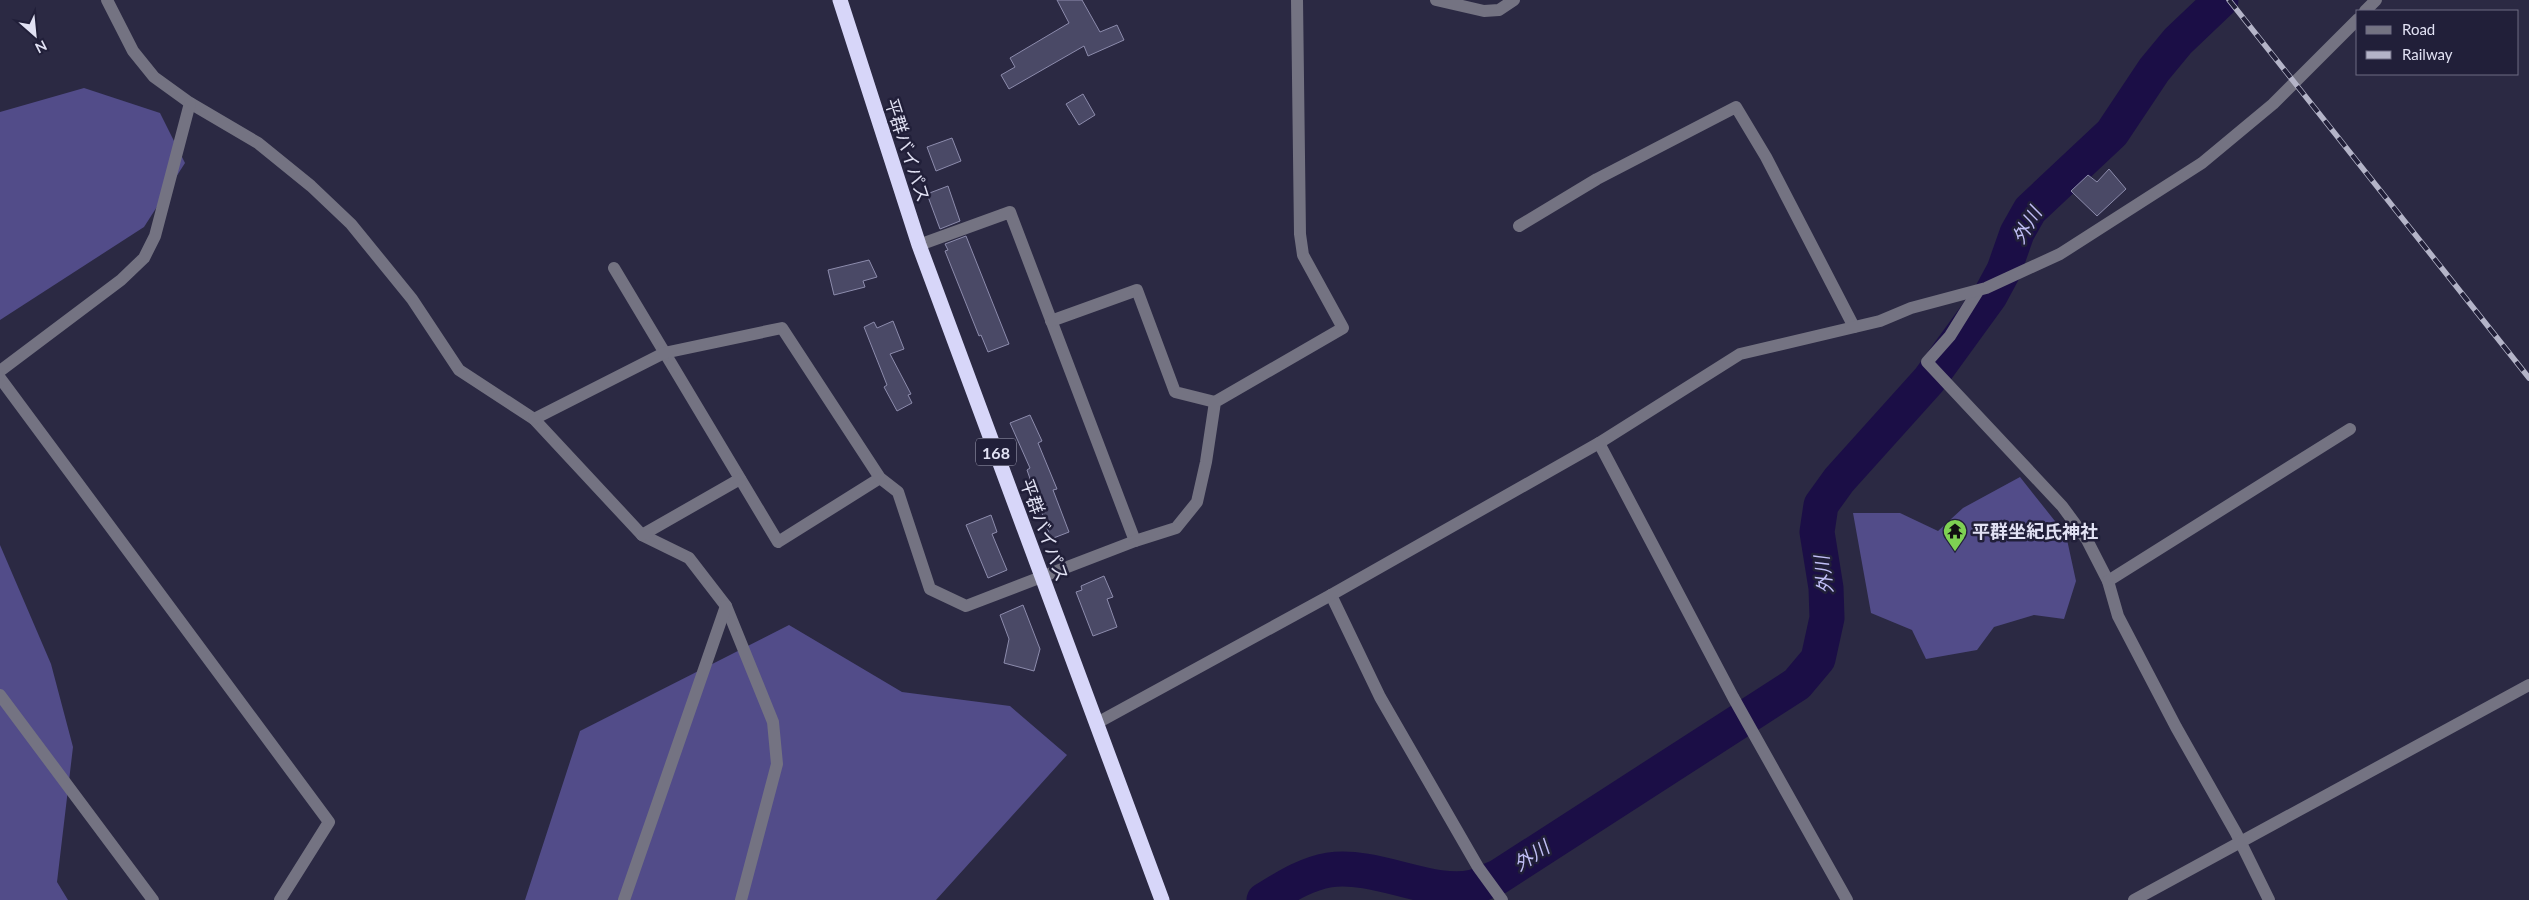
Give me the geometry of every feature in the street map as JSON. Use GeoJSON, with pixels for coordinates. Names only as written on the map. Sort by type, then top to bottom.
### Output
{"type":"FeatureCollection","features":[{"type":"Feature","properties":{"kind":"highway","name":"平群バイパス"},"geometry":{"type":"LineString","coordinates":[[840,0],[919,245],[1162,900]]}},
{"type":"Feature","properties":{"kind":"street"},"geometry":{"type":"LineString","coordinates":[[107,0],[133,51],[154,77],[190,103],[258,143],[311,186],[351,224],[412,299],[459,370],[534,419],[642,535],[690,558],[726,606],[773,722],[777,764],[741,900]]}},
{"type":"Feature","properties":{"kind":"street"},"geometry":{"type":"LineString","coordinates":[[1051,321],[1137,290],[1175,392],[1215,402],[1343,328],[1303,255],[1300,234],[1297,0]]}},
{"type":"Feature","properties":{"kind":"street"},"geometry":{"type":"LineString","coordinates":[[1436,0],[1484,11],[1499,10],[1514,0]]}},
{"type":"Feature","properties":{"kind":"street"},"geometry":{"type":"LineString","coordinates":[[2366,10],[2376,0]]}},
{"type":"Feature","properties":{"kind":"street"},"geometry":{"type":"LineString","coordinates":[[1097,723],[1331,595],[1599,443],[1740,354],[1854,327],[1880,320],[1911,308],[1982,289],[2060,254],[2202,163],[2273,104],[2356,21]]}},
{"type":"Feature","properties":{"kind":"street"},"geometry":{"type":"LineString","coordinates":[[0,371],[121,280],[144,258],[155,236],[190,103]]}},
{"type":"Feature","properties":{"kind":"street"},"geometry":{"type":"LineString","coordinates":[[1519,226],[1596,178],[1736,107],[1766,157],[1854,327]]}},
{"type":"Feature","properties":{"kind":"street"},"geometry":{"type":"LineString","coordinates":[[919,245],[1010,212],[1135,541]]}},
{"type":"Feature","properties":{"kind":"street"},"geometry":{"type":"LineString","coordinates":[[614,268],[778,542],[880,478]]}},
{"type":"Feature","properties":{"kind":"street"},"geometry":{"type":"LineString","coordinates":[[1982,289],[1950,336],[1927,362],[2062,506],[2088,540],[2108,581],[2118,616],[2236,833],[2269,900]]}},
{"type":"Feature","properties":{"kind":"street"},"geometry":{"type":"LineString","coordinates":[[534,419],[664,353],[782,328],[880,478],[898,492],[930,589],[966,606],[1042,575],[1176,528],[1197,502],[1206,462],[1215,402]]}},
{"type":"Feature","properties":{"kind":"street"},"geometry":{"type":"LineString","coordinates":[[0,378],[329,822],[280,900]]}},
{"type":"Feature","properties":{"kind":"street"},"geometry":{"type":"LineString","coordinates":[[2108,581],[2350,429]]}},
{"type":"Feature","properties":{"kind":"street"},"geometry":{"type":"LineString","coordinates":[[1599,443],[1733,697],[1847,900]]}},
{"type":"Feature","properties":{"kind":"street"},"geometry":{"type":"LineString","coordinates":[[642,535],[740,480]]}},
{"type":"Feature","properties":{"kind":"street"},"geometry":{"type":"LineString","coordinates":[[1331,595],[1380,697],[1478,867],[1500,897]]}},
{"type":"Feature","properties":{"kind":"street"},"geometry":{"type":"LineString","coordinates":[[624,900],[726,606]]}},
{"type":"Feature","properties":{"kind":"street"},"geometry":{"type":"LineString","coordinates":[[2134,900],[2529,685]]}},
{"type":"Feature","properties":{"kind":"street"},"geometry":{"type":"LineString","coordinates":[[0,695],[153,900]]}},
{"type":"Feature","properties":{"kind":"shaded area"},"geometry":{"type":"Polygon","coordinates":[[[84,88],[160,113],[185,163],[144,227],[0,320],[0,112],[84,88]]]}},
{"type":"Feature","properties":{"kind":"shaded area"},"geometry":{"type":"Polygon","coordinates":[[[2020,477],[2066,535],[2076,581],[2064,619],[2034,615],[1994,627],[1977,650],[1926,659],[1912,630],[1871,613],[1853,513],[1900,513],[1938,531],[1963,508],[2020,477]]]}},
{"type":"Feature","properties":{"kind":"shaded area"},"geometry":{"type":"Polygon","coordinates":[[[0,545],[51,664],[73,747],[57,882],[68,900],[0,900],[0,545]]]}},
{"type":"Feature","properties":{"kind":"shaded area"},"geometry":{"type":"Polygon","coordinates":[[[789,625],[902,692],[1010,706],[1067,755],[936,900],[525,900],[580,731],[789,625]]]}},
{"type":"Feature","properties":{"kind":"building"},"geometry":{"type":"Polygon","coordinates":[[[1057,0],[1082,0],[1100,32],[1117,25],[1124,40],[1088,56],[1084,46],[1009,89],[1001,75],[1015,67],[1010,58],[1069,23],[1057,0]]]}},
{"type":"Feature","properties":{"kind":"building"},"geometry":{"type":"Polygon","coordinates":[[[1083,94],[1095,115],[1079,125],[1066,104],[1083,94]]]}},
{"type":"Feature","properties":{"kind":"building"},"geometry":{"type":"Polygon","coordinates":[[[952,138],[961,161],[936,171],[927,147],[952,138]]]}},
{"type":"Feature","properties":{"kind":"building"},"geometry":{"type":"Polygon","coordinates":[[[2109,169],[2126,189],[2097,216],[2071,191],[2088,175],[2097,182],[2109,169]]]}},
{"type":"Feature","properties":{"kind":"building"},"geometry":{"type":"Polygon","coordinates":[[[948,186],[960,221],[940,229],[927,194],[948,186]]]}},
{"type":"Feature","properties":{"kind":"building"},"geometry":{"type":"Polygon","coordinates":[[[966,236],[1009,344],[988,352],[981,335],[979,336],[945,251],[948,250],[945,244],[966,236]]]}},
{"type":"Feature","properties":{"kind":"building"},"geometry":{"type":"Polygon","coordinates":[[[869,260],[877,277],[863,281],[865,287],[834,295],[828,270],[869,260]]]}},
{"type":"Feature","properties":{"kind":"building"},"geometry":{"type":"Polygon","coordinates":[[[893,321],[904,349],[890,354],[911,394],[908,395],[912,403],[897,411],[884,387],[887,385],[864,327],[874,322],[877,328],[893,321]]]}},
{"type":"Feature","properties":{"kind":"building"},"geometry":{"type":"Polygon","coordinates":[[[1030,415],[1042,441],[1038,443],[1057,489],[1053,490],[1069,532],[1051,539],[1027,470],[1030,468],[1010,423],[1030,415]]]}},
{"type":"Feature","properties":{"kind":"building"},"geometry":{"type":"Polygon","coordinates":[[[991,515],[997,532],[992,534],[1007,570],[988,578],[966,525],[991,515]]]}},
{"type":"Feature","properties":{"kind":"building"},"geometry":{"type":"Polygon","coordinates":[[[1104,576],[1113,597],[1107,599],[1117,627],[1093,636],[1076,592],[1082,590],[1081,586],[1104,576]]]}},
{"type":"Feature","properties":{"kind":"building"},"geometry":{"type":"Polygon","coordinates":[[[1023,605],[1040,649],[1034,671],[1004,663],[1009,639],[1000,615],[1023,605]]]}},
{"type":"Feature","properties":{"kind":"waterway","name":"外川"},"geometry":{"type":"LineString","coordinates":[[1264,900],[1303,878],[1329,870],[1366,871],[1440,888],[1457,889],[1482,884],[1498,877],[1797,684],[1818,659],[1827,618],[1826,588],[1817,532],[1821,505],[1839,480],[1929,380],[1990,296],[2004,270],[2017,233],[2030,210],[2112,133],[2154,70],[2178,41],[2221,0]]}},
{"type":"Feature","properties":{"kind":"railway"},"geometry":{"type":"LineString","coordinates":[[2229,0],[2529,378]]}},
{"type":"Feature","properties":{"kind":"place","name":"平群坐紀氏神社"},"geometry":{"type":"Point","coordinates":[1955,552]}}]}
